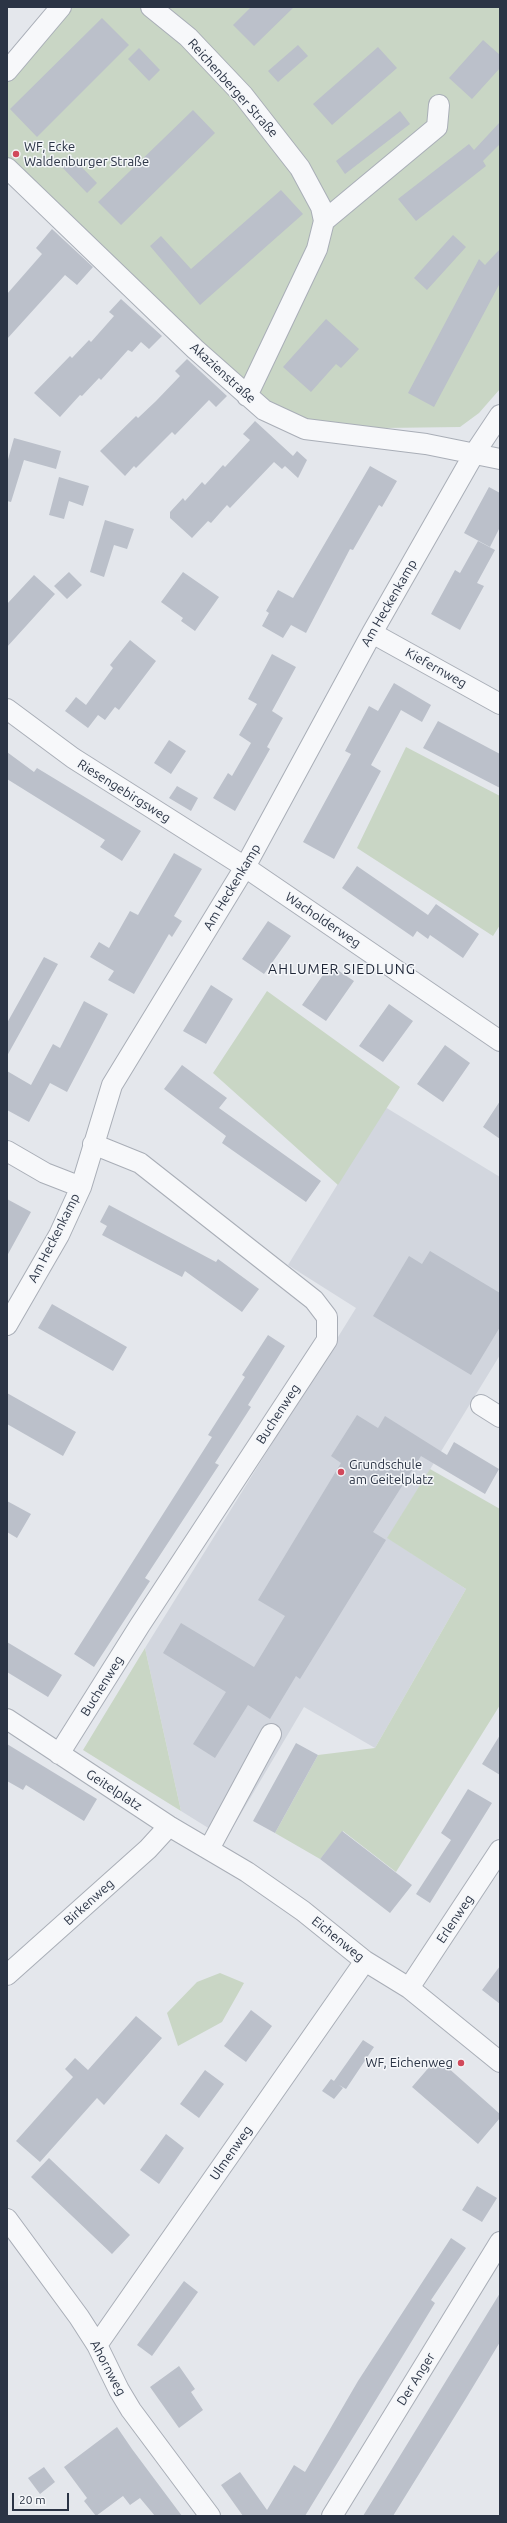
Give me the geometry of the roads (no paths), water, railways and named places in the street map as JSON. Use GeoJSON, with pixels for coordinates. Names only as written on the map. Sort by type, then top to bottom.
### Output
{"type":"FeatureCollection","features":[{"type":"Feature","properties":{"kind":"street"},"geometry":{"type":"LineString","coordinates":[[7,71],[62,7]]}},
{"type":"Feature","properties":{"kind":"street","name":"Reichenberger Straße"},"geometry":{"type":"LineString","coordinates":[[150,7],[188,37],[267,124],[300,168],[321,207],[324,221]]}},
{"type":"Feature","properties":{"kind":"street"},"geometry":{"type":"LineString","coordinates":[[247,396],[317,250],[324,221],[437,127],[439,105]]}},
{"type":"Feature","properties":{"kind":"street","name":"Akazienstraße"},"geometry":{"type":"LineString","coordinates":[[7,168],[247,396],[264,410],[305,429],[426,444],[500,458]]}},
{"type":"Feature","properties":{"kind":"street","name":"Am Heckenkamp"},"geometry":{"type":"LineString","coordinates":[[7,1325],[58,1235],[80,1187],[112,1085],[245,867],[372,633],[474,454],[500,415]]}},
{"type":"Feature","properties":{"kind":"street","name":"Kiefernweg"},"geometry":{"type":"LineString","coordinates":[[372,633],[500,704]]}},
{"type":"Feature","properties":{"kind":"street","name":"Riesengebirgsweg"},"geometry":{"type":"LineString","coordinates":[[7,709],[73,758],[245,867]]}},
{"type":"Feature","properties":{"kind":"street","name":"Wacholderweg"},"geometry":{"type":"LineString","coordinates":[[245,867],[500,1041]]}},
{"type":"Feature","properties":{"kind":"street","name":"Buchenweg"},"geometry":{"type":"LineString","coordinates":[[59,1754],[140,1626],[327,1340],[327,1318],[314,1300],[140,1163],[93,1144]]}},
{"type":"Feature","properties":{"kind":"street"},"geometry":{"type":"LineString","coordinates":[[7,1151],[45,1173],[80,1187]]}},
{"type":"Feature","properties":{"kind":"street"},"geometry":{"type":"LineString","coordinates":[[481,1405],[500,1417]]}},
{"type":"Feature","properties":{"kind":"street","name":"Geitelplatz"},"geometry":{"type":"LineString","coordinates":[[7,1719],[169,1826]]}},
{"type":"Feature","properties":{"kind":"street"},"geometry":{"type":"LineString","coordinates":[[209,1849],[271,1734]]}},
{"type":"Feature","properties":{"kind":"street","name":"Eichenweg"},"geometry":{"type":"LineString","coordinates":[[169,1826],[241,1868],[303,1911],[365,1961],[409,1988],[500,2062]]}},
{"type":"Feature","properties":{"kind":"street","name":"Birkenweg"},"geometry":{"type":"LineString","coordinates":[[7,1975],[148,1849],[169,1826]]}},
{"type":"Feature","properties":{"kind":"street","name":"Erlenweg"},"geometry":{"type":"LineString","coordinates":[[409,1988],[500,1850]]}},
{"type":"Feature","properties":{"kind":"street","name":"Ulmenweg"},"geometry":{"type":"LineString","coordinates":[[97,2344],[365,1961]]}},
{"type":"Feature","properties":{"kind":"street","name":"Ahornweg"},"geometry":{"type":"LineString","coordinates":[[7,2219],[97,2344],[119,2390],[132,2410],[210,2516]]}},
{"type":"Feature","properties":{"kind":"street","name":"Der Anger"},"geometry":{"type":"LineString","coordinates":[[332,2516],[500,2242]]}},
{"type":"Feature","properties":{"kind":"place","name":"WF, Ecke Waldenburger Straße"},"geometry":{"type":"Point","coordinates":[16,154]}},
{"type":"Feature","properties":{"kind":"place","name":"Grundschule am Geitelplatz"},"geometry":{"type":"Point","coordinates":[341,1472]}},
{"type":"Feature","properties":{"kind":"place","name":"WF, Eichenweg"},"geometry":{"type":"Point","coordinates":[461,2063]}},
{"type":"Feature","properties":{"kind":"district","name":"AHLUMER SIEDLUNG"},"geometry":{"type":"Point","coordinates":[342,969]}}]}
